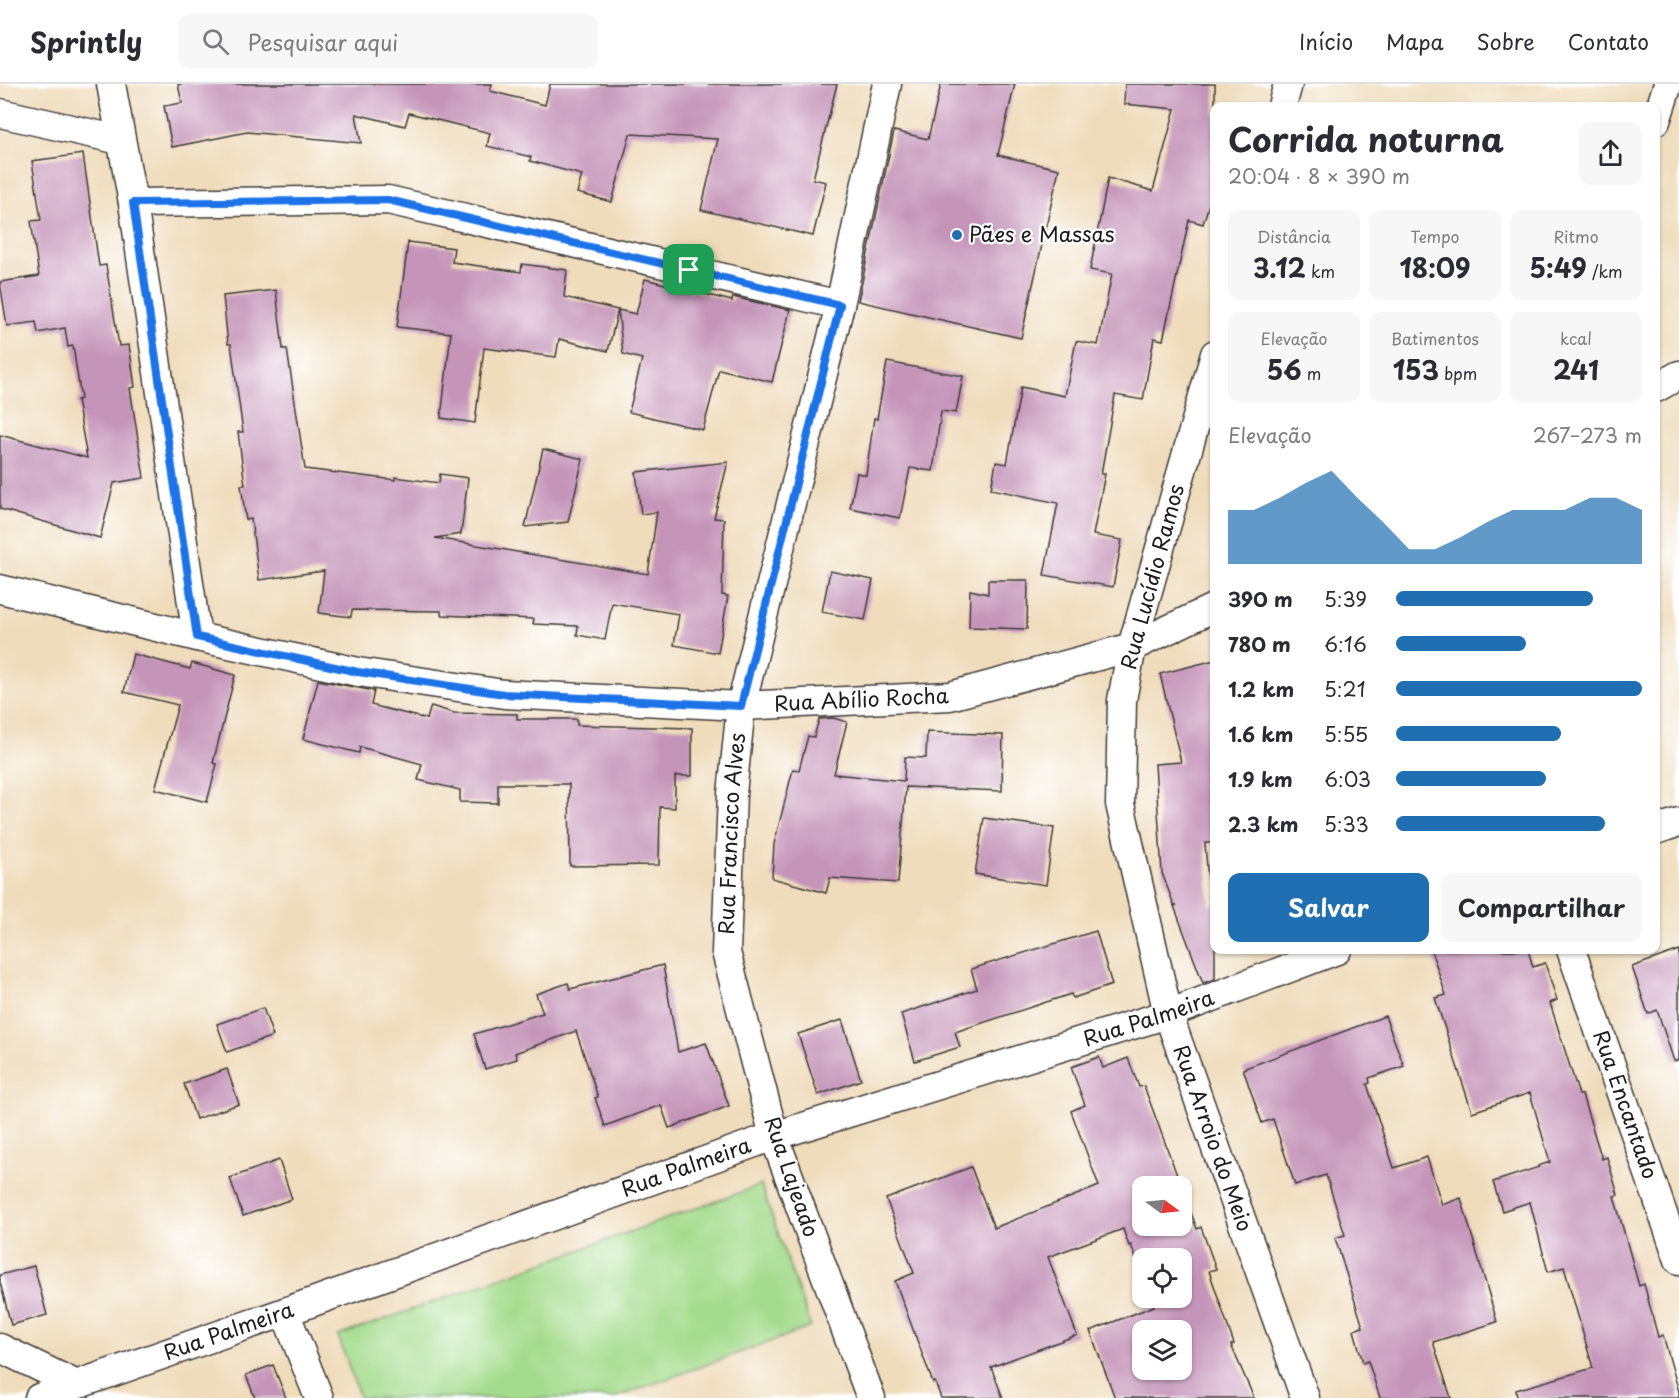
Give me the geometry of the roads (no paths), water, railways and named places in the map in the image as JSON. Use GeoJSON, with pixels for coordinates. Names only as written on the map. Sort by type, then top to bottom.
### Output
{"type":"FeatureCollection","features":[{"type":"Feature","properties":{"kind":"street"},"geometry":{"type":"LineString","coordinates":[[111,84],[133,203],[197,637]]}},
{"type":"Feature","properties":{"kind":"street","name":"Rua Francisco Alves"},"geometry":{"type":"LineString","coordinates":[[726,952],[732,794],[741,706],[840,305],[887,84]]}},
{"type":"Feature","properties":{"kind":"street"},"geometry":{"type":"LineString","coordinates":[[1283,102],[1288,84]]}},
{"type":"Feature","properties":{"kind":"street"},"geometry":{"type":"LineString","coordinates":[[1660,109],[1668,84]]}},
{"type":"Feature","properties":{"kind":"street"},"geometry":{"type":"LineString","coordinates":[[0,113],[120,140]]}},
{"type":"Feature","properties":{"kind":"street"},"geometry":{"type":"LineString","coordinates":[[133,203],[388,200],[840,305]]}},
{"type":"Feature","properties":{"kind":"street","name":"Rua Lucídio Ramos"},"geometry":{"type":"LineString","coordinates":[[1120,804],[1122,700],[1132,647],[1210,372]]}},
{"type":"Feature","properties":{"kind":"street"},"geometry":{"type":"LineString","coordinates":[[1660,386],[1679,375]]}},
{"type":"Feature","properties":{"kind":"street","name":"Rua Abílio Rocha"},"geometry":{"type":"LineString","coordinates":[[0,589],[197,637],[358,672],[504,694],[741,706],[950,696],[1132,647],[1210,610]]}},
{"type":"Feature","properties":{"kind":"street","name":"Rua Arroio do Meio"},"geometry":{"type":"LineString","coordinates":[[1120,804],[1168,1014],[1305,1398]]}},
{"type":"Feature","properties":{"kind":"street"},"geometry":{"type":"LineString","coordinates":[[1660,829],[1679,822]]}},
{"type":"Feature","properties":{"kind":"street","name":"Rua Lajeado"},"geometry":{"type":"LineString","coordinates":[[726,952],[774,1136],[871,1398]]}},
{"type":"Feature","properties":{"kind":"street","name":"Rua Palmeira"},"geometry":{"type":"LineString","coordinates":[[39,1398],[774,1136],[1168,1014],[1326,954]]}},
{"type":"Feature","properties":{"kind":"street","name":"Rua Encantado"},"geometry":{"type":"LineString","coordinates":[[1572,954],[1679,1260]]}},
{"type":"Feature","properties":{"kind":"street"},"geometry":{"type":"LineString","coordinates":[[285,1312],[319,1398]]}},
{"type":"Feature","properties":{"kind":"street"},"geometry":{"type":"LineString","coordinates":[[0,1348],[75,1384]]}},
{"type":"Feature","properties":{"kind":"place","name":"Pães e Massas"},"geometry":{"type":"Point","coordinates":[957,235]}}]}
